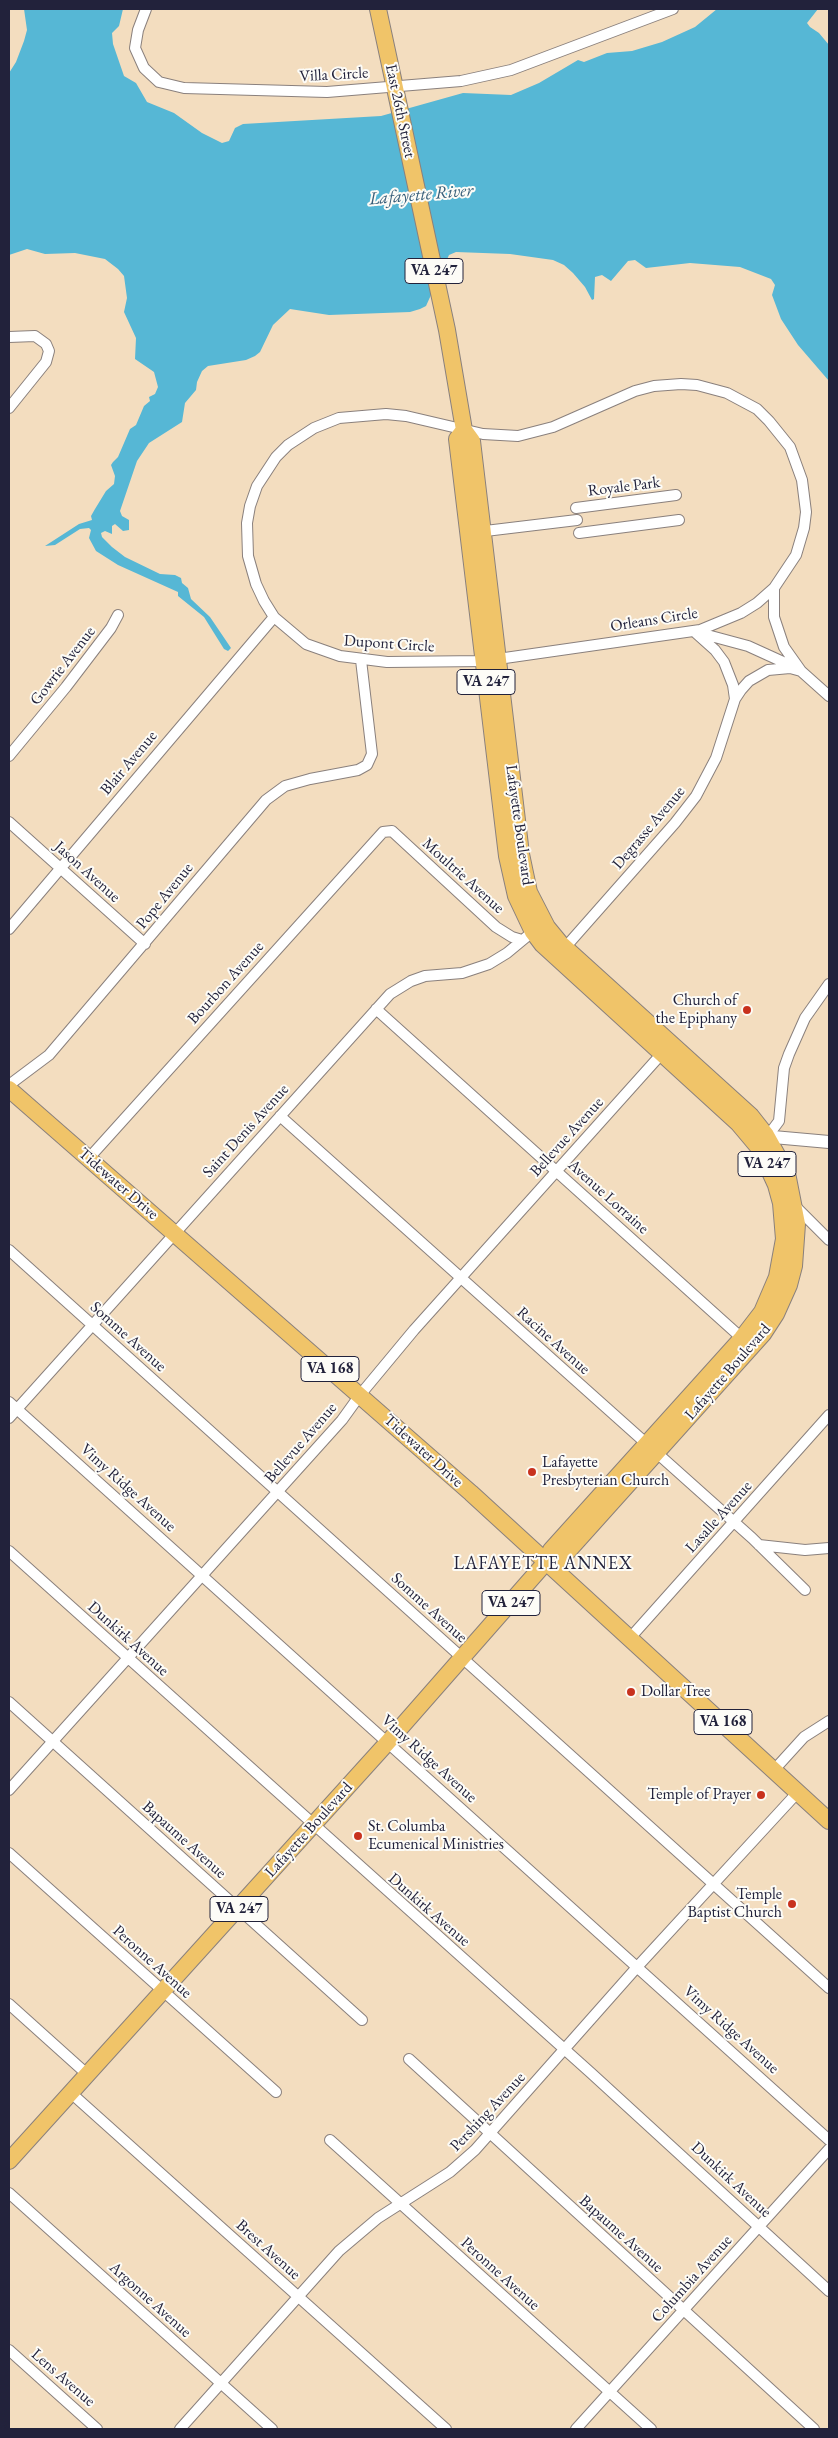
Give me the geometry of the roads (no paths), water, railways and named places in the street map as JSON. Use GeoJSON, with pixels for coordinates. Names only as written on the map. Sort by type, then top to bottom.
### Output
{"type":"FeatureCollection","features":[{"type":"Feature","properties":{"kind":"main road","name":"East 26th Street"},"geometry":{"type":"LineString","coordinates":[[378,9],[422,212]]}},
{"type":"Feature","properties":{"kind":"main road","name":"Lafayette Boulevard"},"geometry":{"type":"LineString","coordinates":[[422,212],[447,330],[464,430],[472,441],[476,532],[491,660],[524,876],[529,892],[533,932],[560,953],[666,1049],[749,1135],[788,1204]]}},
{"type":"Feature","properties":{"kind":"main road","name":"Lafayette Boulevard"},"geometry":{"type":"LineString","coordinates":[[9,2161],[314,1825],[546,1562],[560,1559],[651,1449],[747,1343],[776,1314],[789,1285],[797,1243],[788,1204],[787,1173],[768,1137],[751,1116],[666,1049]]}},
{"type":"Feature","properties":{"kind":"main road","name":"Tidewater Drive"},"geometry":{"type":"LineString","coordinates":[[9,1089],[360,1395],[630,1638],[829,1822]]}},
{"type":"Feature","properties":{"kind":"street","name":"Villa Circle"},"geometry":{"type":"LineString","coordinates":[[146,9],[135,39],[137,57],[153,78],[166,85],[282,92],[327,92],[461,81],[511,70],[673,9]]}},
{"type":"Feature","properties":{"kind":"street"},"geometry":{"type":"LineString","coordinates":[[9,337],[35,336],[41,339],[48,347],[46,362],[9,408]]}},
{"type":"Feature","properties":{"kind":"street","name":"Orleans Circle"},"geometry":{"type":"LineString","coordinates":[[464,430],[502,436],[534,433],[635,391],[662,385],[697,385],[727,392],[756,409],[780,433],[798,464],[806,512],[802,540],[789,568],[774,588],[758,603],[741,613],[692,631],[491,660]]}},
{"type":"Feature","properties":{"kind":"street","name":"Dupont Circle"},"geometry":{"type":"LineString","coordinates":[[464,430],[406,416],[356,415],[334,419],[314,428],[288,445],[270,464],[257,486],[247,523],[247,546],[251,570],[264,601],[274,617],[306,644],[340,656],[361,660],[447,663],[491,660]]}},
{"type":"Feature","properties":{"kind":"street","name":"Royale Park"},"geometry":{"type":"LineString","coordinates":[[576,508],[676,495]]}},
{"type":"Feature","properties":{"kind":"street"},"geometry":{"type":"LineString","coordinates":[[476,532],[577,520]]}},
{"type":"Feature","properties":{"kind":"street"},"geometry":{"type":"LineString","coordinates":[[579,533],[679,520]]}},
{"type":"Feature","properties":{"kind":"street"},"geometry":{"type":"LineString","coordinates":[[774,588],[774,617],[778,633],[784,647],[801,672]]}},
{"type":"Feature","properties":{"kind":"street","name":"Gowrie Avenue"},"geometry":{"type":"LineString","coordinates":[[9,756],[89,658],[118,615]]}},
{"type":"Feature","properties":{"kind":"street","name":"Blair Avenue"},"geometry":{"type":"LineString","coordinates":[[9,929],[274,617]]}},
{"type":"Feature","properties":{"kind":"street"},"geometry":{"type":"LineString","coordinates":[[692,631],[748,646],[801,672],[829,696]]}},
{"type":"Feature","properties":{"kind":"street"},"geometry":{"type":"LineString","coordinates":[[692,631],[715,650],[724,662],[733,685],[735,699]]}},
{"type":"Feature","properties":{"kind":"street","name":"Pope Avenue"},"geometry":{"type":"LineString","coordinates":[[9,1085],[49,1055],[145,944],[229,842],[276,791],[310,778],[358,770],[367,765],[372,754],[361,660]]}},
{"type":"Feature","properties":{"kind":"street","name":"Degrasse Avenue"},"geometry":{"type":"LineString","coordinates":[[560,953],[675,823],[696,796],[716,758],[735,699],[749,681],[768,670],[790,668],[801,672]]}},
{"type":"Feature","properties":{"kind":"street","name":"Jason Avenue"},"geometry":{"type":"LineString","coordinates":[[9,822],[145,944]]}},
{"type":"Feature","properties":{"kind":"street","name":"Moultrie Avenue"},"geometry":{"type":"LineString","coordinates":[[388,830],[392,831],[496,927],[512,938],[533,932]]}},
{"type":"Feature","properties":{"kind":"street","name":"Bourbon Avenue"},"geometry":{"type":"LineString","coordinates":[[89,1158],[377,839],[388,830]]}},
{"type":"Feature","properties":{"kind":"street","name":"Saint Denis Avenue"},"geometry":{"type":"LineString","coordinates":[[9,1418],[13,1405],[92,1325],[390,994],[410,981],[425,976],[475,970],[507,953],[533,932]]}},
{"type":"Feature","properties":{"kind":"street"},"geometry":{"type":"LineString","coordinates":[[768,1137],[778,1121],[784,1068],[789,1054],[805,1018],[829,984]]}},
{"type":"Feature","properties":{"kind":"street","name":"Avenue Lorraine"},"geometry":{"type":"LineString","coordinates":[[376,1009],[747,1343]]}},
{"type":"Feature","properties":{"kind":"street","name":"Bellevue Avenue"},"geometry":{"type":"LineString","coordinates":[[9,1790],[342,1420],[360,1395],[460,1278],[666,1049]]}},
{"type":"Feature","properties":{"kind":"street","name":"Racine Avenue"},"geometry":{"type":"LineString","coordinates":[[280,1116],[734,1522],[805,1590]]}},
{"type":"Feature","properties":{"kind":"street"},"geometry":{"type":"LineString","coordinates":[[749,1135],[829,1142]]}},
{"type":"Feature","properties":{"kind":"street"},"geometry":{"type":"LineString","coordinates":[[788,1204],[829,1240]]}},
{"type":"Feature","properties":{"kind":"street","name":"Somme Avenue"},"geometry":{"type":"LineString","coordinates":[[9,1250],[829,1988]]}},
{"type":"Feature","properties":{"kind":"street","name":"Vimy Ridge Avenue"},"geometry":{"type":"LineString","coordinates":[[13,1405],[204,1575],[829,2140]]}},
{"type":"Feature","properties":{"kind":"street","name":"Lasalle Avenue"},"geometry":{"type":"LineString","coordinates":[[630,1638],[829,1415]]}},
{"type":"Feature","properties":{"kind":"street"},"geometry":{"type":"LineString","coordinates":[[759,1545],[805,1550],[829,1548]]}},
{"type":"Feature","properties":{"kind":"street","name":"Dunkirk Avenue"},"geometry":{"type":"LineString","coordinates":[[9,1551],[565,2050],[829,2291]]}},
{"type":"Feature","properties":{"kind":"street","name":"Bapaume Avenue"},"geometry":{"type":"LineString","coordinates":[[9,1702],[362,2020]]}},
{"type":"Feature","properties":{"kind":"street"},"geometry":{"type":"LineString","coordinates":[[774,1770],[804,1737],[829,1721]]}},
{"type":"Feature","properties":{"kind":"street","name":"Pershing Avenue"},"geometry":{"type":"LineString","coordinates":[[180,2429],[339,2252],[367,2227],[450,2172],[489,2134],[638,1966],[798,1792]]}},
{"type":"Feature","properties":{"kind":"street","name":"Peronne Avenue"},"geometry":{"type":"LineString","coordinates":[[9,1853],[276,2092]]}},
{"type":"Feature","properties":{"kind":"street"},"geometry":{"type":"LineString","coordinates":[[9,2004],[88,2075]]}},
{"type":"Feature","properties":{"kind":"street","name":"Bapaume Avenue"},"geometry":{"type":"LineString","coordinates":[[408,2059],[814,2429]]}},
{"type":"Feature","properties":{"kind":"street","name":"Brest Avenue"},"geometry":{"type":"LineString","coordinates":[[71,2093],[446,2429]]}},
{"type":"Feature","properties":{"kind":"street","name":"Peronne Avenue"},"geometry":{"type":"LineString","coordinates":[[330,2140],[651,2429]]}},
{"type":"Feature","properties":{"kind":"street","name":"Columbia Avenue"},"geometry":{"type":"LineString","coordinates":[[576,2429],[829,2149]]}},
{"type":"Feature","properties":{"kind":"street","name":"Argonne Avenue"},"geometry":{"type":"LineString","coordinates":[[9,2193],[272,2429]]}},
{"type":"Feature","properties":{"kind":"street","name":"Lens Avenue"},"geometry":{"type":"LineString","coordinates":[[9,2350],[98,2429]]}},
{"type":"Feature","properties":{"kind":"water","name":"Lafayette River"},"geometry":{"type":"Polygon","coordinates":[[[24,9],[123,9],[119,26],[112,33],[113,44],[124,76],[136,83],[147,102],[174,113],[202,133],[222,143],[229,141],[235,128],[243,124],[381,116],[463,93],[511,95],[539,83],[578,60],[584,62],[607,53],[632,51],[662,42],[695,27],[717,9],[818,9],[807,23],[829,45],[829,381],[798,345],[781,319],[772,295],[775,285],[771,279],[740,267],[690,263],[646,268],[635,260],[628,261],[611,281],[602,275],[595,277],[594,299],[592,300],[585,287],[573,273],[564,265],[553,260],[510,254],[456,252],[449,255],[426,306],[420,309],[410,312],[329,315],[290,309],[273,325],[260,352],[255,356],[246,360],[208,366],[202,371],[196,390],[185,403],[182,422],[149,443],[137,461],[120,511],[122,516],[129,520],[129,530],[123,531],[115,524],[112,526],[112,534],[105,531],[101,533],[102,537],[112,547],[125,557],[160,574],[175,575],[181,578],[182,583],[188,588],[191,599],[210,617],[231,648],[228,651],[224,649],[204,617],[178,596],[178,592],[118,565],[96,551],[89,538],[91,530],[89,528],[80,529],[55,545],[45,546],[79,524],[92,520],[91,516],[106,491],[114,484],[115,476],[111,465],[118,457],[130,429],[136,425],[144,406],[150,401],[149,397],[155,394],[158,387],[154,372],[135,359],[136,338],[124,312],[127,298],[124,276],[118,269],[105,259],[75,253],[45,254],[27,249],[9,255],[9,73],[16,62],[27,30],[24,9]]]}},
{"type":"Feature","properties":{"kind":"place","name":"Church of the Epiphany"},"geometry":{"type":"Point","coordinates":[747,1010]}},
{"type":"Feature","properties":{"kind":"place","name":"Lafayette Presbyterian Church"},"geometry":{"type":"Point","coordinates":[532,1472]}},
{"type":"Feature","properties":{"kind":"place","name":"Dollar Tree"},"geometry":{"type":"Point","coordinates":[631,1692]}},
{"type":"Feature","properties":{"kind":"place","name":"Temple of Prayer"},"geometry":{"type":"Point","coordinates":[761,1795]}},
{"type":"Feature","properties":{"kind":"place","name":"St. Columba Ecumenical Ministries"},"geometry":{"type":"Point","coordinates":[358,1836]}},
{"type":"Feature","properties":{"kind":"place","name":"Temple Baptist Church"},"geometry":{"type":"Point","coordinates":[792,1904]}},
{"type":"Feature","properties":{"kind":"district","name":"LAFAYETTE ANNEX"},"geometry":{"type":"Point","coordinates":[543,1564]}}]}
